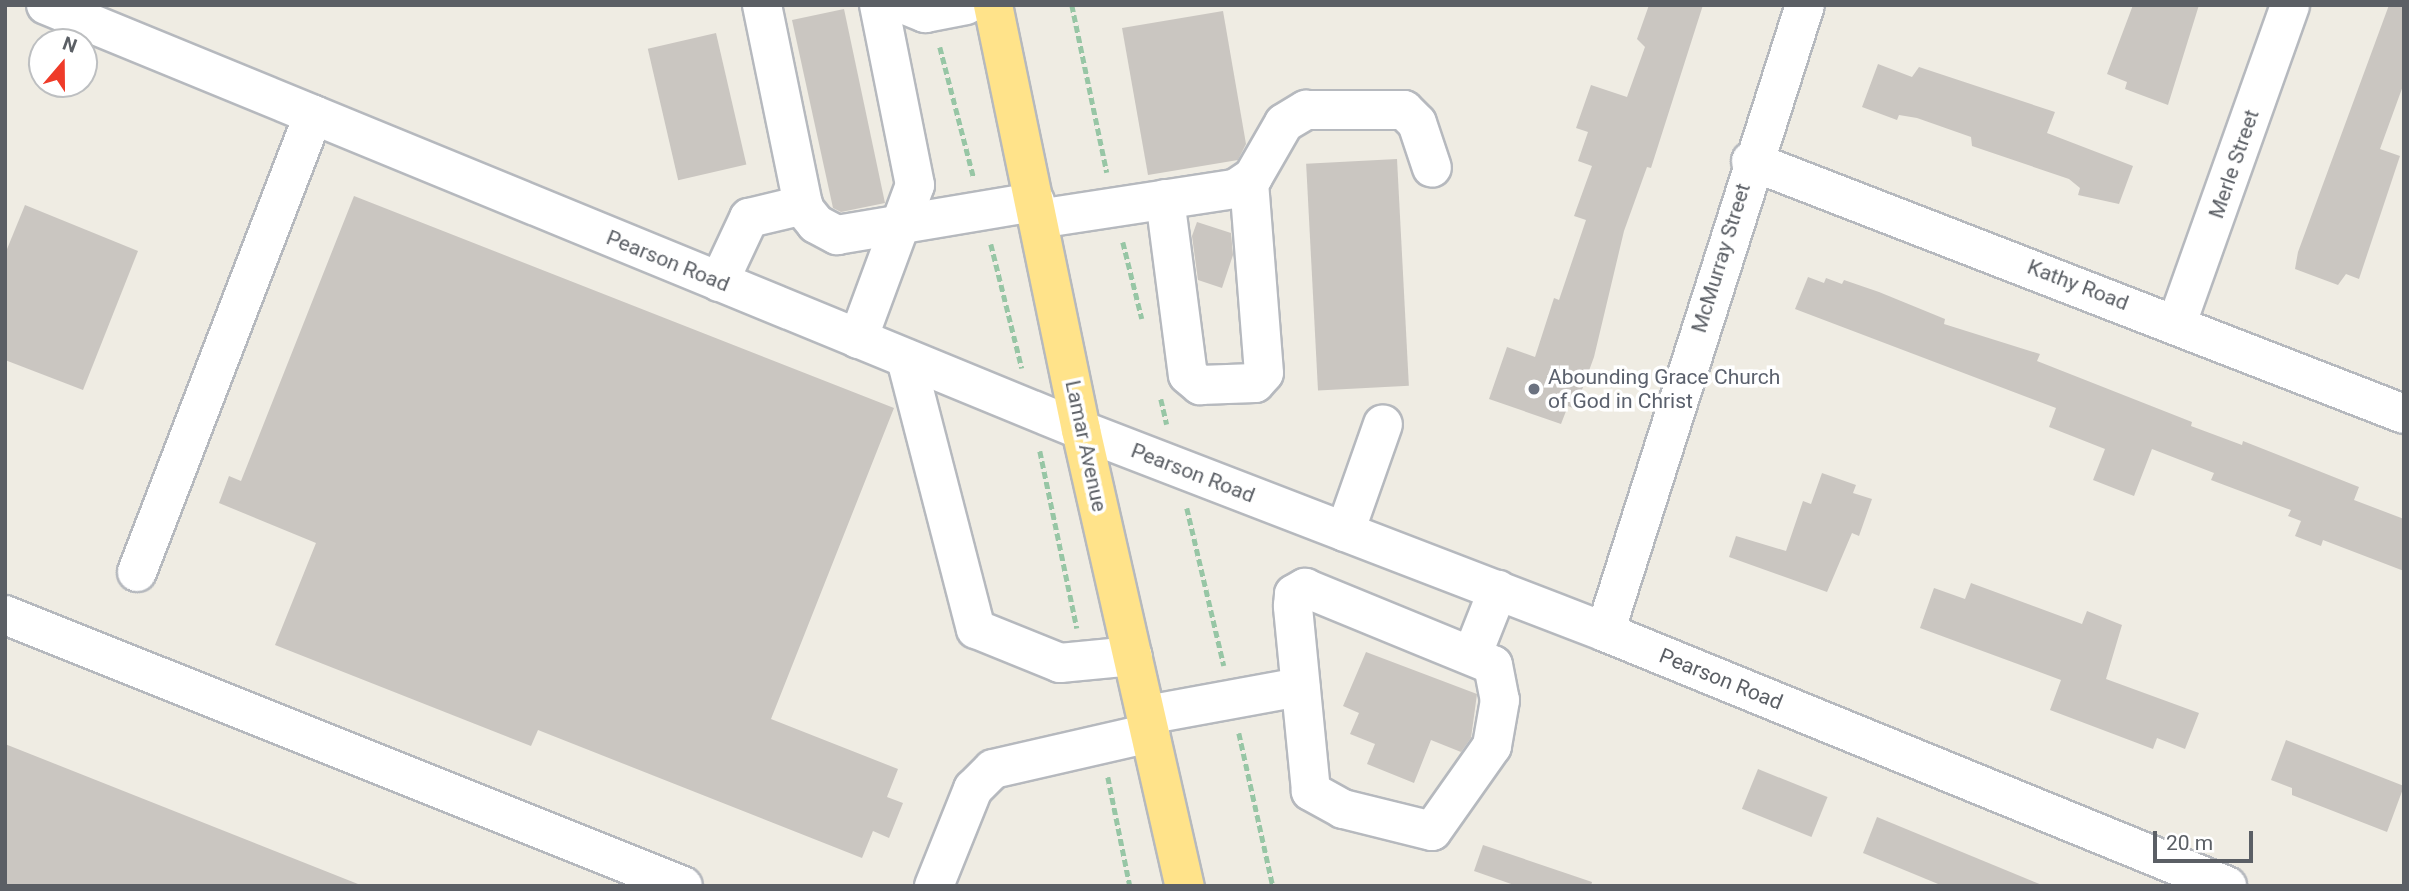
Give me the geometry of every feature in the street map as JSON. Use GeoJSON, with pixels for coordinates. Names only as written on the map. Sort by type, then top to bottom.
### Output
{"type":"FeatureCollection","features":[{"type":"Feature","properties":{"kind":"highway","name":"Lamar Avenue"},"geometry":{"type":"LineString","coordinates":[[993,5],[1082,430],[1185,886]]}},
{"type":"Feature","properties":{"kind":"street","name":"Pearson Road"},"geometry":{"type":"LineString","coordinates":[[46,5],[906,359],[1082,430],[1605,632],[2227,886]]}},
{"type":"Feature","properties":{"kind":"street"},"geometry":{"type":"LineString","coordinates":[[762,5],[803,205],[816,225],[837,235],[903,224],[1165,200],[1235,189],[1249,181],[1284,123],[1306,110],[1404,110],[1417,123],[1432,168]]}},
{"type":"Feature","properties":{"kind":"street"},"geometry":{"type":"LineString","coordinates":[[858,339],[903,224],[915,175],[879,5]]}},
{"type":"Feature","properties":{"kind":"street"},"geometry":{"type":"LineString","coordinates":[[905,5],[925,13],[966,5]]}},
{"type":"Feature","properties":{"kind":"street","name":"McMurray Street"},"geometry":{"type":"LineString","coordinates":[[1605,632],[1751,160],[1805,5]]}},
{"type":"Feature","properties":{"kind":"street","name":"Merle Street"},"geometry":{"type":"LineString","coordinates":[[2177,323],[2290,5]]}},
{"type":"Feature","properties":{"kind":"street"},"geometry":{"type":"LineString","coordinates":[[137,572],[313,115]]}},
{"type":"Feature","properties":{"kind":"street","name":"Kathy Road"},"geometry":{"type":"LineString","coordinates":[[1751,160],[2177,323],[2404,414]]}},
{"type":"Feature","properties":{"kind":"street"},"geometry":{"type":"LineString","coordinates":[[1165,200],[1188,375],[1200,385],[1255,383],[1264,373],[1249,181]]}},
{"type":"Feature","properties":{"kind":"street"},"geometry":{"type":"LineString","coordinates":[[719,282],[749,218],[803,205]]}},
{"type":"Feature","properties":{"kind":"street"},"geometry":{"type":"LineString","coordinates":[[906,359],[976,629],[1060,663],[1133,656]]}},
{"type":"Feature","properties":{"kind":"street"},"geometry":{"type":"LineString","coordinates":[[1345,532],[1383,424]]}},
{"type":"Feature","properties":{"kind":"street"},"geometry":{"type":"LineString","coordinates":[[1305,588],[1473,653],[1493,665],[1497,675],[1497,733],[1485,758],[1432,831],[1355,812],[1313,795],[1293,598],[1305,588]]}},
{"type":"Feature","properties":{"kind":"street"},"geometry":{"type":"LineString","coordinates":[[1473,653],[1498,590]]}},
{"type":"Feature","properties":{"kind":"street"},"geometry":{"type":"LineString","coordinates":[[5,615],[683,886]]}},
{"type":"Feature","properties":{"kind":"street"},"geometry":{"type":"LineString","coordinates":[[934,886],[974,789],[993,769],[1148,724],[1300,687]]}},
{"type":"Feature","properties":{"kind":"building"},"geometry":{"type":"Polygon","coordinates":[[[1649,5],[1703,5],[1651,168],[1647,167],[1624,231],[1594,357],[1575,409],[1568,406],[1561,424],[1489,399],[1507,347],[1535,357],[1554,298],[1559,300],[1586,220],[1574,216],[1592,166],[1578,161],[1588,132],[1576,128],[1591,85],[1627,97],[1645,47],[1637,39],[1649,5]]]}},
{"type":"Feature","properties":{"kind":"building"},"geometry":{"type":"Polygon","coordinates":[[[2133,5],[2199,5],[2168,105],[2125,89],[2127,82],[2107,74],[2133,5]]]}},
{"type":"Feature","properties":{"kind":"building"},"geometry":{"type":"Polygon","coordinates":[[[2389,5],[2404,5],[2404,83],[2380,149],[2400,156],[2359,279],[2346,274],[2338,285],[2295,269],[2298,252],[2389,5]]]}},
{"type":"Feature","properties":{"kind":"building"},"geometry":{"type":"Polygon","coordinates":[[[844,9],[885,203],[841,212],[833,208],[792,20],[844,9]]]}},
{"type":"Feature","properties":{"kind":"building"},"geometry":{"type":"Polygon","coordinates":[[[1223,11],[1246,144],[1238,160],[1148,175],[1122,28],[1223,11]]]}},
{"type":"Feature","properties":{"kind":"building"},"geometry":{"type":"Polygon","coordinates":[[[716,33],[746,165],[678,180],[648,49],[716,33]]]}},
{"type":"Feature","properties":{"kind":"building"},"geometry":{"type":"Polygon","coordinates":[[[1878,64],[1912,77],[1919,67],[2055,112],[2047,133],[2133,166],[2119,204],[2078,195],[2080,188],[2069,179],[1972,146],[1971,137],[1917,118],[1899,115],[1897,120],[1862,107],[1878,64]]]}},
{"type":"Feature","properties":{"kind":"building"},"geometry":{"type":"Polygon","coordinates":[[[1397,159],[1409,386],[1318,390],[1306,164],[1397,159]]]}},
{"type":"Feature","properties":{"kind":"building"},"geometry":{"type":"Polygon","coordinates":[[[354,196],[894,408],[771,719],[898,769],[887,797],[903,803],[889,838],[873,831],[862,858],[538,730],[531,746],[275,645],[316,543],[219,503],[229,476],[241,481],[354,196]]]}},
{"type":"Feature","properties":{"kind":"building"},"geometry":{"type":"Polygon","coordinates":[[[25,205],[138,251],[83,390],[5,360],[5,254],[25,205]]]}},
{"type":"Feature","properties":{"kind":"building"},"geometry":{"type":"Polygon","coordinates":[[[1197,222],[1231,233],[1233,255],[1222,288],[1198,280],[1192,236],[1197,222]]]}},
{"type":"Feature","properties":{"kind":"building"},"geometry":{"type":"Polygon","coordinates":[[[1808,277],[1824,283],[1826,278],[1842,284],[1844,280],[1879,292],[1945,319],[1944,324],[2040,354],[2037,361],[2192,422],[2191,426],[2242,445],[2243,441],[2359,487],[2354,500],[2404,519],[2404,571],[2323,540],[2321,546],[2295,536],[2301,521],[2288,516],[2291,510],[2211,480],[2214,473],[2152,449],[2134,496],[2093,480],[2105,449],[2049,427],[2056,408],[1795,309],[1808,277]]]}},
{"type":"Feature","properties":{"kind":"building"},"geometry":{"type":"Polygon","coordinates":[[[1822,473],[1856,485],[1853,493],[1872,499],[1859,536],[1852,533],[1827,592],[1729,557],[1736,536],[1786,551],[1803,501],[1811,504],[1822,473]]]}},
{"type":"Feature","properties":{"kind":"building"},"geometry":{"type":"Polygon","coordinates":[[[1971,583],[2082,624],[2087,611],[2122,625],[2106,679],[2199,713],[2185,749],[2157,738],[2153,749],[2050,710],[2061,680],[1920,628],[1934,588],[1965,599],[1971,583]]]}},
{"type":"Feature","properties":{"kind":"building"},"geometry":{"type":"Polygon","coordinates":[[[1366,652],[1477,694],[1471,738],[1461,752],[1431,740],[1414,783],[1367,764],[1375,744],[1350,734],[1359,713],[1343,706],[1366,652]]]}},
{"type":"Feature","properties":{"kind":"building"},"geometry":{"type":"Polygon","coordinates":[[[2286,740],[2404,786],[2387,832],[2292,795],[2292,788],[2271,780],[2286,740]]]}},
{"type":"Feature","properties":{"kind":"building"},"geometry":{"type":"Polygon","coordinates":[[[5,744],[358,884],[358,886],[5,886],[5,744]]]}},
{"type":"Feature","properties":{"kind":"building"},"geometry":{"type":"Polygon","coordinates":[[[1758,769],[1828,797],[1811,837],[1742,809],[1758,769]]]}},
{"type":"Feature","properties":{"kind":"building"},"geometry":{"type":"Polygon","coordinates":[[[1877,817],[2042,886],[1943,886],[1863,853],[1877,817]]]}},
{"type":"Feature","properties":{"kind":"building"},"geometry":{"type":"Polygon","coordinates":[[[1483,845],[1592,882],[1591,886],[1517,886],[1474,871],[1483,845]]]}},
{"type":"Feature","properties":{"kind":"place","name":"Abounding Grace Church of God in Christ"},"geometry":{"type":"Point","coordinates":[1534,389]}}]}
